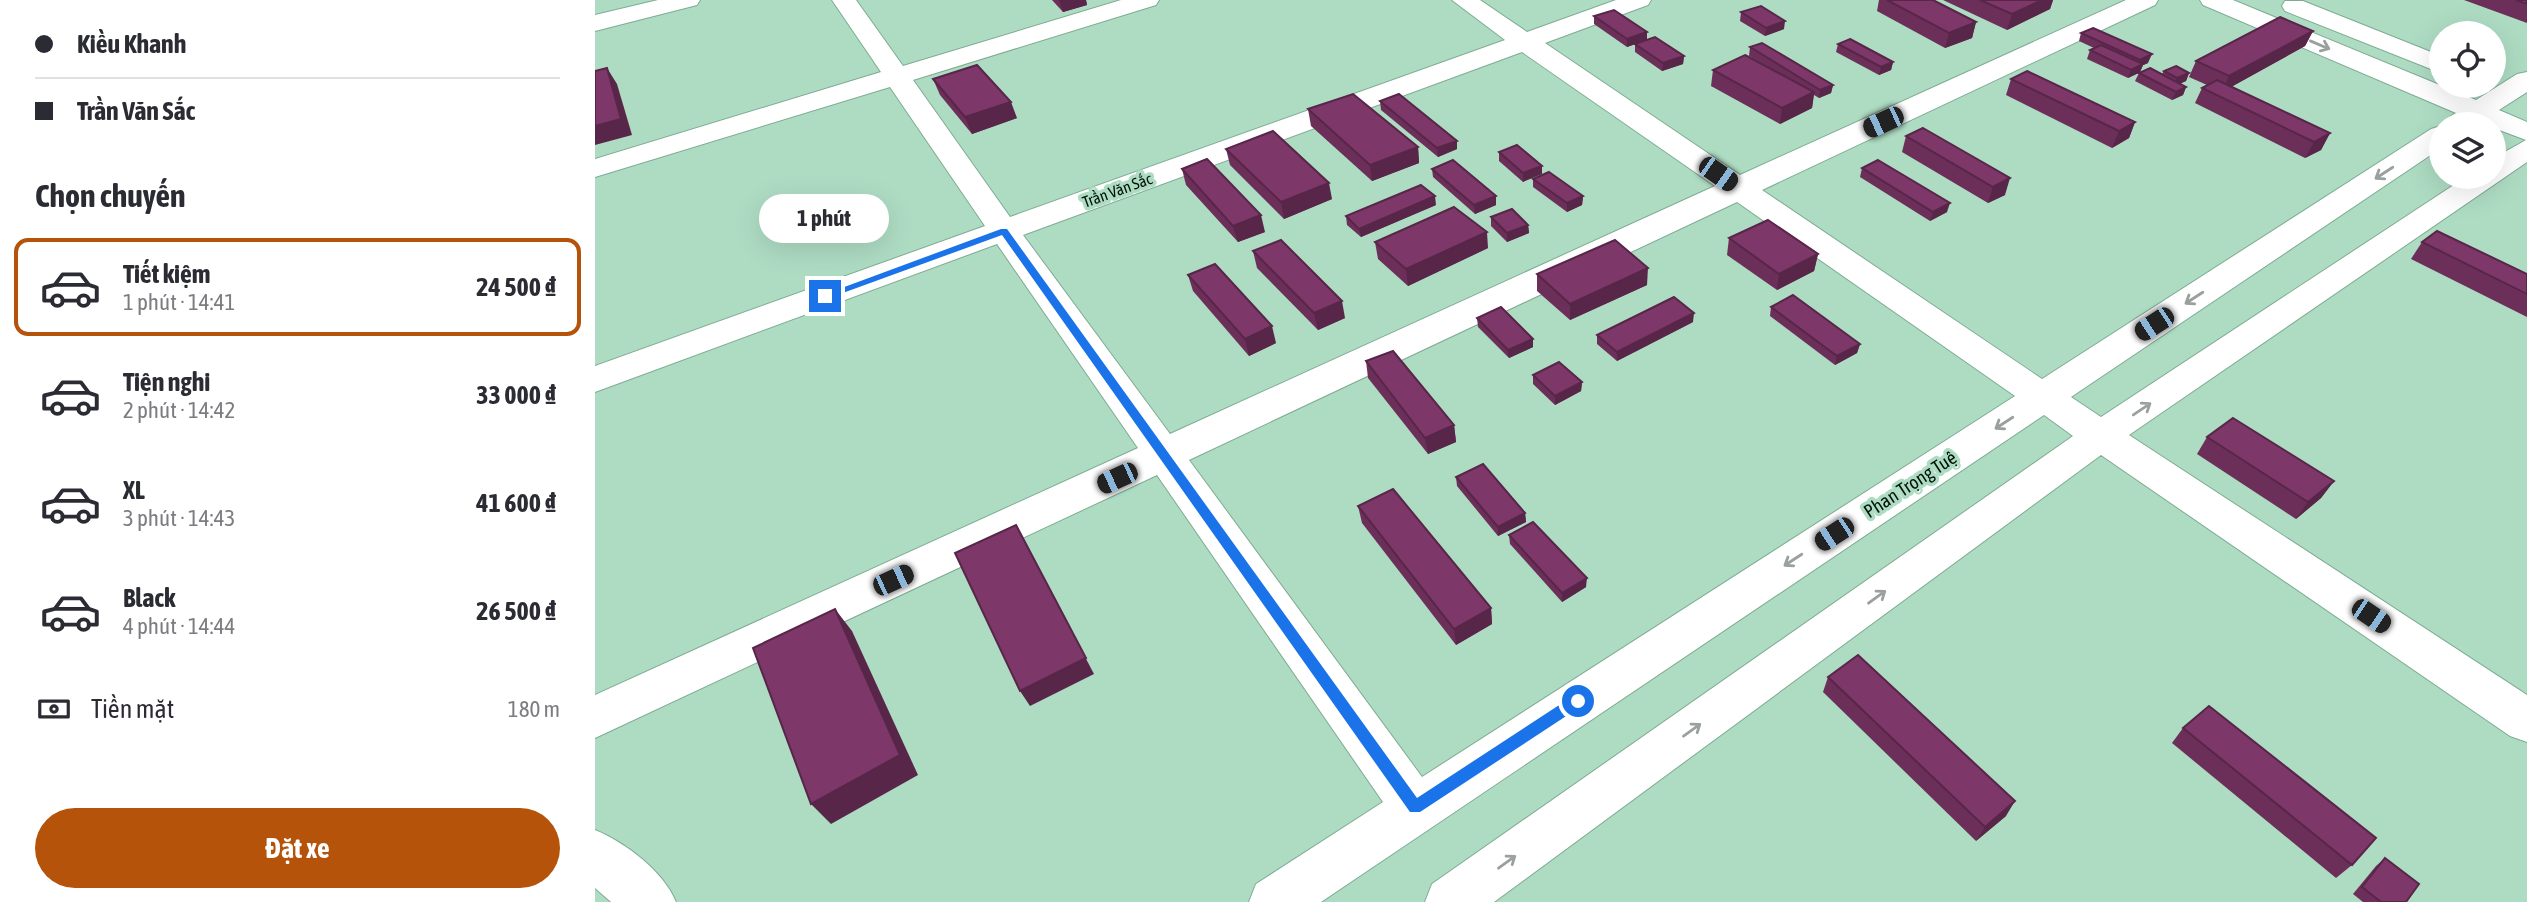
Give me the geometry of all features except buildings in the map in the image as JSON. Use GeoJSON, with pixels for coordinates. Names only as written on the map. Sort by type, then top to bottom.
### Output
{"type":"FeatureCollection","features":[{"type":"Feature","properties":{"kind":"street"},"geometry":{"type":"LineString","coordinates":[[595,23],[688,0]]}},
{"type":"Feature","properties":{"kind":"street"},"geometry":{"type":"LineString","coordinates":[[844,0],[1004,231],[1415,807]]}},
{"type":"Feature","properties":{"kind":"street"},"geometry":{"type":"LineString","coordinates":[[595,168],[1147,0]]}},
{"type":"Feature","properties":{"kind":"street"},"geometry":{"type":"LineString","coordinates":[[1464,0],[2043,397],[2527,721]]}},
{"type":"Feature","properties":{"kind":"street","name":"Trần Văn Sắc"},"geometry":{"type":"LineString","coordinates":[[595,379],[1639,0]]}},
{"type":"Feature","properties":{"kind":"street"},"geometry":{"type":"LineString","coordinates":[[595,717],[2146,0]]}},
{"type":"Feature","properties":{"kind":"street"},"geometry":{"type":"LineString","coordinates":[[2212,0],[2455,112]]}},
{"type":"Feature","properties":{"kind":"street"},"geometry":{"type":"LineString","coordinates":[[2278,0],[2429,60]]}},
{"type":"Feature","properties":{"kind":"street"},"geometry":{"type":"LineString","coordinates":[[2478,112],[2514,89]]}},
{"type":"Feature","properties":{"kind":"street"},"geometry":{"type":"LineString","coordinates":[[2506,127],[2527,132]]}},
{"type":"Feature","properties":{"kind":"street","name":"Phan Trọng Tuệ"},"geometry":{"type":"LineString","coordinates":[[1275,902],[1415,807],[2429,143]]}},
{"type":"Feature","properties":{"kind":"street"},"geometry":{"type":"LineString","coordinates":[[2506,163],[2527,149]]}},
{"type":"Feature","properties":{"kind":"street"},"geometry":{"type":"LineString","coordinates":[[1451,902],[2102,435],[2468,189]]}},
{"type":"Feature","properties":{"kind":"street"},"geometry":{"type":"LineString","coordinates":[[595,855],[650,902]]}},
{"type":"Feature","properties":{"kind":"route"},"geometry":{"type":"LineString","coordinates":[[825,296],[1004,231],[1415,807],[1578,701]]}}]}
